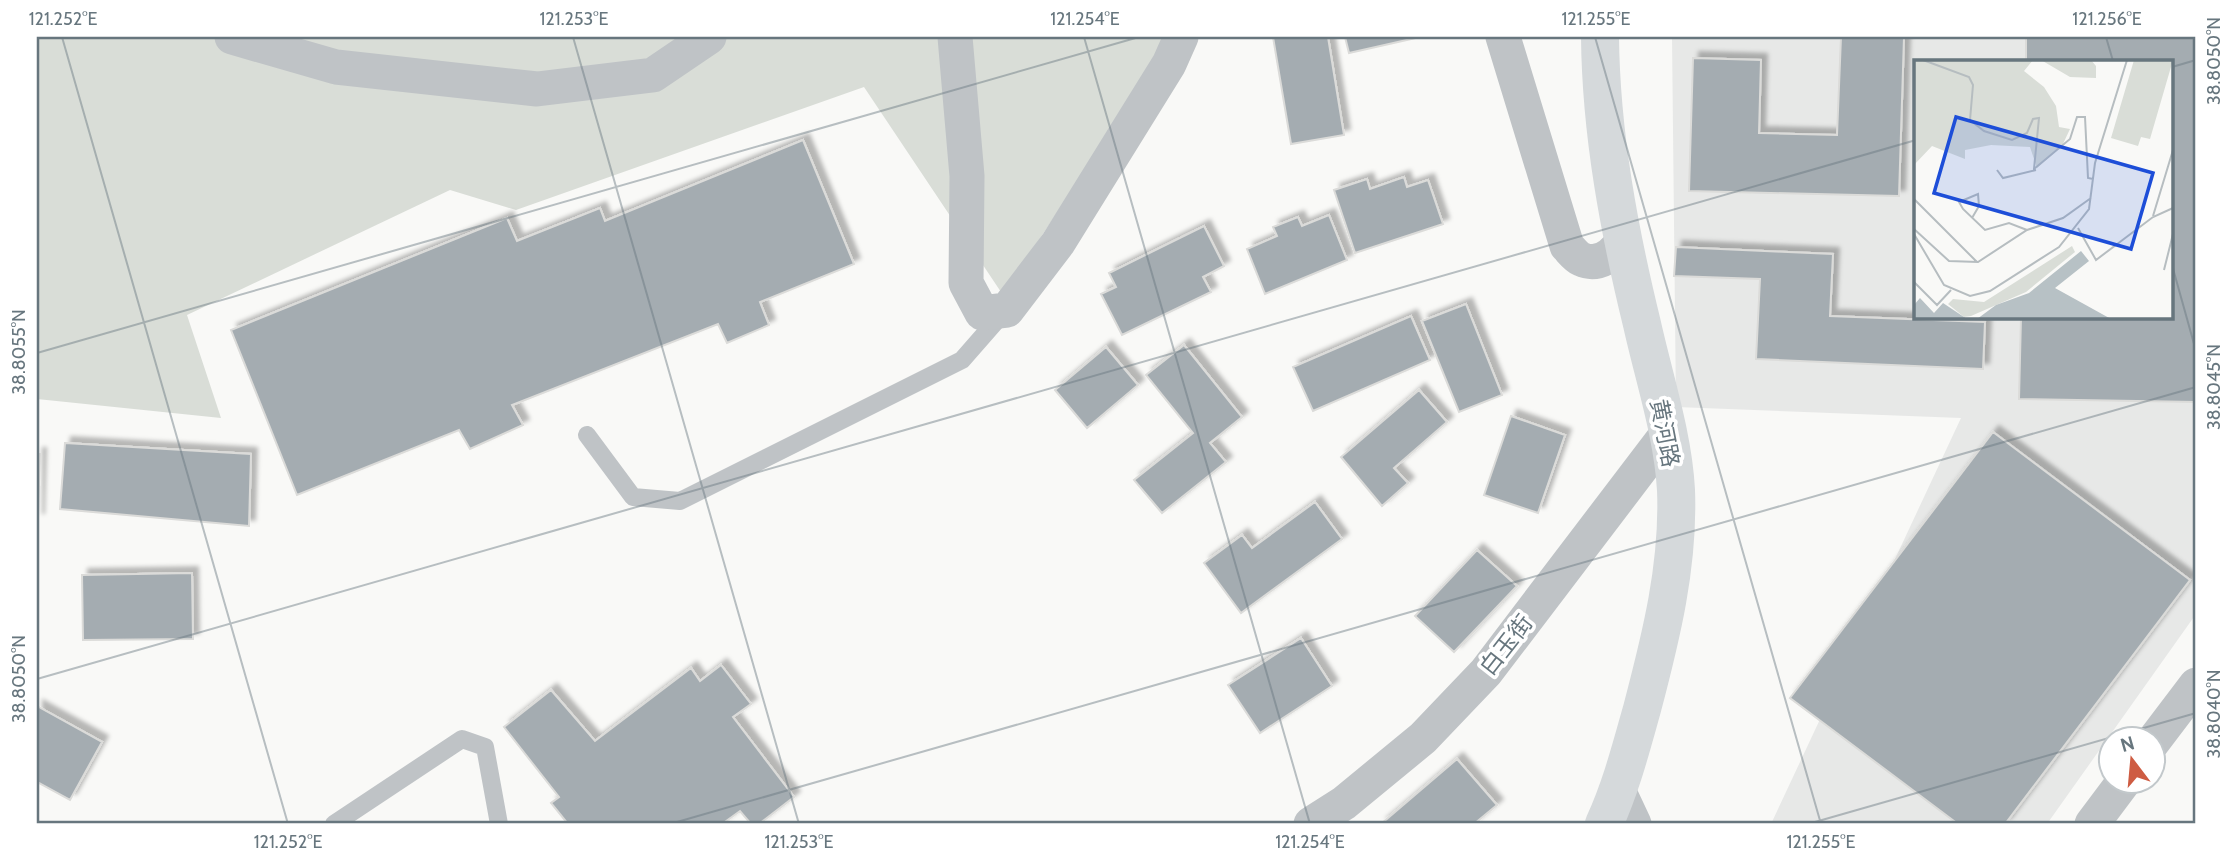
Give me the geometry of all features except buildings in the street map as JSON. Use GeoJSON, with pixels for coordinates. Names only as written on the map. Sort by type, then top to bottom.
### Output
{"type":"FeatureCollection","features":[{"type":"Feature","properties":{"kind":"main road","name":"黄河路"},"geometry":{"type":"LineString","coordinates":[[1600,37],[1607,147],[1622,242],[1667,434],[1676,489],[1674,561],[1661,636],[1619,814]]}},
{"type":"Feature","properties":{"kind":"street"},"geometry":{"type":"LineString","coordinates":[[232,37],[336,67],[537,89],[653,75],[709,37]]}},
{"type":"Feature","properties":{"kind":"street"},"geometry":{"type":"LineString","coordinates":[[955,37],[967,176],[966,283],[982,313],[1007,310],[1058,243],[1169,64],[1181,37]]}},
{"type":"Feature","properties":{"kind":"street"},"geometry":{"type":"LineString","coordinates":[[1503,37],[1567,246],[1581,259],[1598,261],[1615,252],[1622,242]]}},
{"type":"Feature","properties":{"kind":"street","name":"白玉街"},"geometry":{"type":"LineString","coordinates":[[1311,824],[1344,803],[1423,738],[1486,672],[1667,434]]}},
{"type":"Feature","properties":{"kind":"street"},"geometry":{"type":"LineString","coordinates":[[2166,725],[2196,685]]}},
{"type":"Feature","properties":{"kind":"street"},"geometry":{"type":"LineString","coordinates":[[2092,824],[2114,794]]}},
{"type":"Feature","properties":{"kind":"lane"},"geometry":{"type":"LineString","coordinates":[[587,435],[633,497],[680,502],[962,360],[1007,310]]}},
{"type":"Feature","properties":{"kind":"lane"},"geometry":{"type":"LineString","coordinates":[[334,824],[463,739],[485,747],[499,824]]}},
{"type":"Feature","properties":{"kind":"shaded area"},"geometry":{"type":"Polygon","coordinates":[[[37,37],[1172,37],[1003,295],[864,87],[516,210],[450,190],[187,315],[221,418],[37,399],[37,37]]]}},
{"type":"Feature","properties":{"kind":"shaded area"},"geometry":{"type":"Polygon","coordinates":[[[1672,37],[2196,37],[2196,614],[2118,724],[2096,724],[2096,755],[2047,824],[1771,824],[1961,418],[1676,407],[1672,37]]]}}]}
